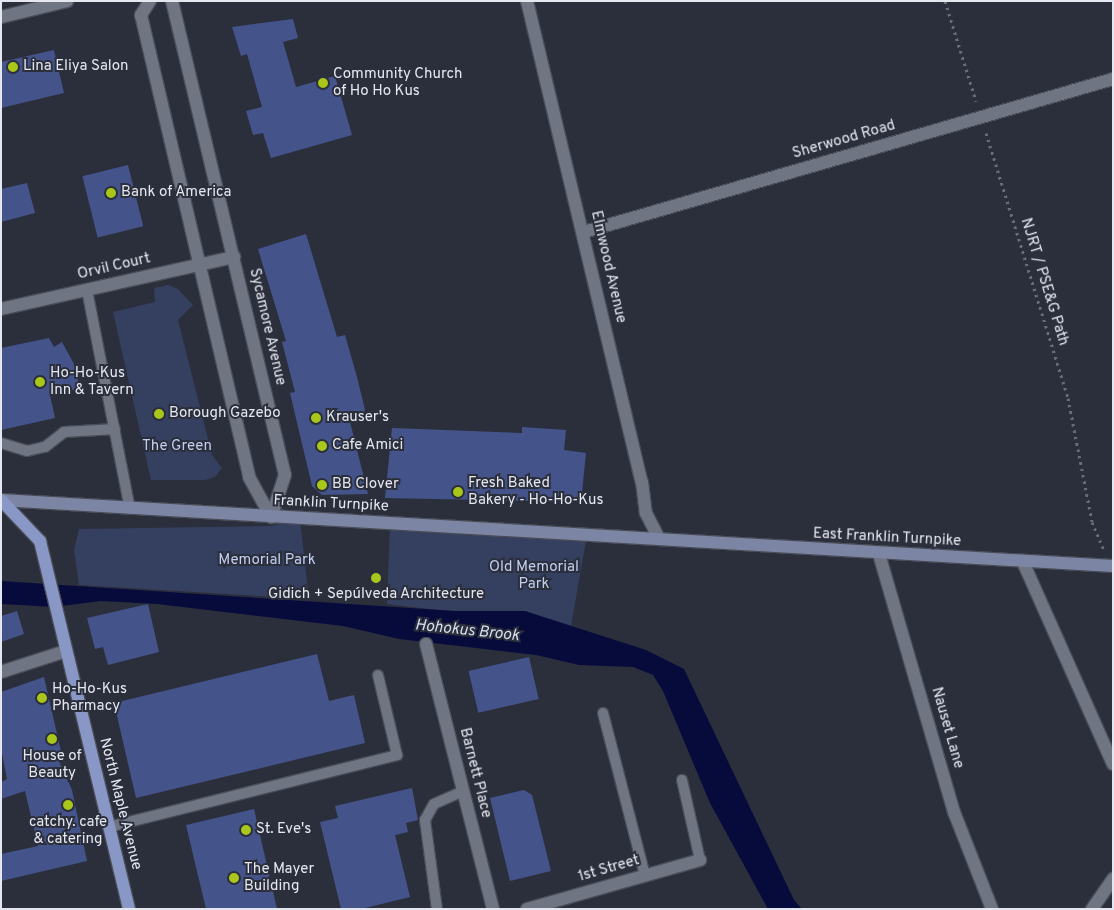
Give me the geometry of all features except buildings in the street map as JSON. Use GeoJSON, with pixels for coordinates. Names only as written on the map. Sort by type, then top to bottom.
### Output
{"type":"FeatureCollection","features":[{"type":"Feature","properties":{"kind":"main road","name":"North Maple Avenue"},"geometry":{"type":"LineString","coordinates":[[1,500],[40,541],[129,909]]}},
{"type":"Feature","properties":{"kind":"street"},"geometry":{"type":"LineString","coordinates":[[1,18],[67,1]]}},
{"type":"Feature","properties":{"kind":"street"},"geometry":{"type":"LineString","coordinates":[[150,1],[141,16],[199,265],[249,477],[271,517]]}},
{"type":"Feature","properties":{"kind":"street","name":"Sycamore Avenue"},"geometry":{"type":"LineString","coordinates":[[172,1],[285,475],[271,517]]}},
{"type":"Feature","properties":{"kind":"street","name":"Elmwood Avenue"},"geometry":{"type":"LineString","coordinates":[[527,1],[584,232],[642,482],[646,513],[659,539]]}},
{"type":"Feature","properties":{"kind":"street","name":"Sherwood Road"},"geometry":{"type":"LineString","coordinates":[[584,232],[1113,79]]}},
{"type":"Feature","properties":{"kind":"street","name":"Orvil Court"},"geometry":{"type":"LineString","coordinates":[[1,309],[234,258]]}},
{"type":"Feature","properties":{"kind":"street","name":"Franklin Turnpike"},"geometry":{"type":"LineString","coordinates":[[1,500],[659,539]]}},
{"type":"Feature","properties":{"kind":"street","name":"East Franklin Turnpike"},"geometry":{"type":"LineString","coordinates":[[659,539],[878,554],[1112,566]]}},
{"type":"Feature","properties":{"kind":"street","name":"Nauset Lane"},"geometry":{"type":"LineString","coordinates":[[878,554],[954,812],[992,909]]}},
{"type":"Feature","properties":{"kind":"street"},"geometry":{"type":"LineString","coordinates":[[1023,562],[1113,764]]}},
{"type":"Feature","properties":{"kind":"street","name":"Barnett Place"},"geometry":{"type":"LineString","coordinates":[[426,644],[492,909]]}},
{"type":"Feature","properties":{"kind":"street"},"geometry":{"type":"LineString","coordinates":[[1,672],[66,651]]}},
{"type":"Feature","properties":{"kind":"street","name":"1st Street"},"geometry":{"type":"LineString","coordinates":[[527,909],[700,860]]}},
{"type":"Feature","properties":{"kind":"street"},"geometry":{"type":"LineString","coordinates":[[1092,909],[1113,879]]}},
{"type":"Feature","properties":{"kind":"lane"},"geometry":{"type":"LineString","coordinates":[[86,290],[130,509]]}},
{"type":"Feature","properties":{"kind":"lane"},"geometry":{"type":"LineString","coordinates":[[1,443],[27,451],[45,447],[64,432],[114,429]]}},
{"type":"Feature","properties":{"kind":"lane"},"geometry":{"type":"LineString","coordinates":[[109,827],[397,755],[378,675]]}},
{"type":"Feature","properties":{"kind":"lane"},"geometry":{"type":"LineString","coordinates":[[603,713],[645,876]]}},
{"type":"Feature","properties":{"kind":"lane"},"geometry":{"type":"LineString","coordinates":[[682,780],[700,860]]}},
{"type":"Feature","properties":{"kind":"lane"},"geometry":{"type":"LineString","coordinates":[[437,909],[425,820],[434,804],[463,791]]}},
{"type":"Feature","properties":{"kind":"path","name":"NJRT / PSE&G Path"},"geometry":{"type":"LineString","coordinates":[[945,1],[1068,398],[1092,522],[1112,566]]}},
{"type":"Feature","properties":{"kind":"green space","name":"The Green"},"geometry":{"type":"Polygon","coordinates":[[[168,285],[178,289],[193,305],[178,320],[212,455],[222,468],[215,477],[205,480],[151,480],[113,312],[155,302],[154,288],[168,285]]]}},
{"type":"Feature","properties":{"kind":"green space","name":"Memorial Park"},"geometry":{"type":"Polygon","coordinates":[[[300,519],[309,599],[79,585],[74,550],[79,529],[271,526],[300,519]]]}},
{"type":"Feature","properties":{"kind":"green space","name":"Old Memorial Park"},"geometry":{"type":"Polygon","coordinates":[[[390,524],[587,535],[571,626],[387,604],[390,524]]]}},
{"type":"Feature","properties":{"kind":"water","name":"Hohokus Brook"},"geometry":{"type":"Polygon","coordinates":[[[1,581],[456,611],[525,611],[646,650],[684,669],[794,900],[802,909],[768,909],[710,803],[663,691],[653,675],[633,667],[579,665],[536,655],[399,639],[343,626],[157,604],[101,601],[54,607],[1,604],[1,581]]]}},
{"type":"Feature","properties":{"kind":"place","name":"Lina Eliya Salon"},"geometry":{"type":"Point","coordinates":[13,67]}},
{"type":"Feature","properties":{"kind":"place","name":"Community Church of Ho Ho Kus"},"geometry":{"type":"Point","coordinates":[323,83]}},
{"type":"Feature","properties":{"kind":"place","name":"Bank of America"},"geometry":{"type":"Point","coordinates":[111,193]}},
{"type":"Feature","properties":{"kind":"place","name":"Ho-Ho-Kus Inn & Tavern"},"geometry":{"type":"Point","coordinates":[40,382]}},
{"type":"Feature","properties":{"kind":"place","name":"Borough Gazebo"},"geometry":{"type":"Point","coordinates":[159,414]}},
{"type":"Feature","properties":{"kind":"place","name":"Krauser's"},"geometry":{"type":"Point","coordinates":[316,418]}},
{"type":"Feature","properties":{"kind":"place","name":"Cafe Amici"},"geometry":{"type":"Point","coordinates":[322,446]}},
{"type":"Feature","properties":{"kind":"place","name":"BB Clover"},"geometry":{"type":"Point","coordinates":[322,485]}},
{"type":"Feature","properties":{"kind":"place","name":"Fresh Baked Bakery - Ho-Ho-Kus"},"geometry":{"type":"Point","coordinates":[458,492]}},
{"type":"Feature","properties":{"kind":"place","name":"Gidich + Sepúlveda Architecture"},"geometry":{"type":"Point","coordinates":[376,578]}},
{"type":"Feature","properties":{"kind":"place","name":"Ho-Ho-Kus Pharmacy"},"geometry":{"type":"Point","coordinates":[42,698]}},
{"type":"Feature","properties":{"kind":"place","name":"House of Beauty"},"geometry":{"type":"Point","coordinates":[52,739]}},
{"type":"Feature","properties":{"kind":"place","name":"catchy. cafe & catering"},"geometry":{"type":"Point","coordinates":[68,805]}},
{"type":"Feature","properties":{"kind":"place","name":"St. Eve's"},"geometry":{"type":"Point","coordinates":[246,830]}},
{"type":"Feature","properties":{"kind":"place","name":"The Mayer Building"},"geometry":{"type":"Point","coordinates":[234,878]}}]}
